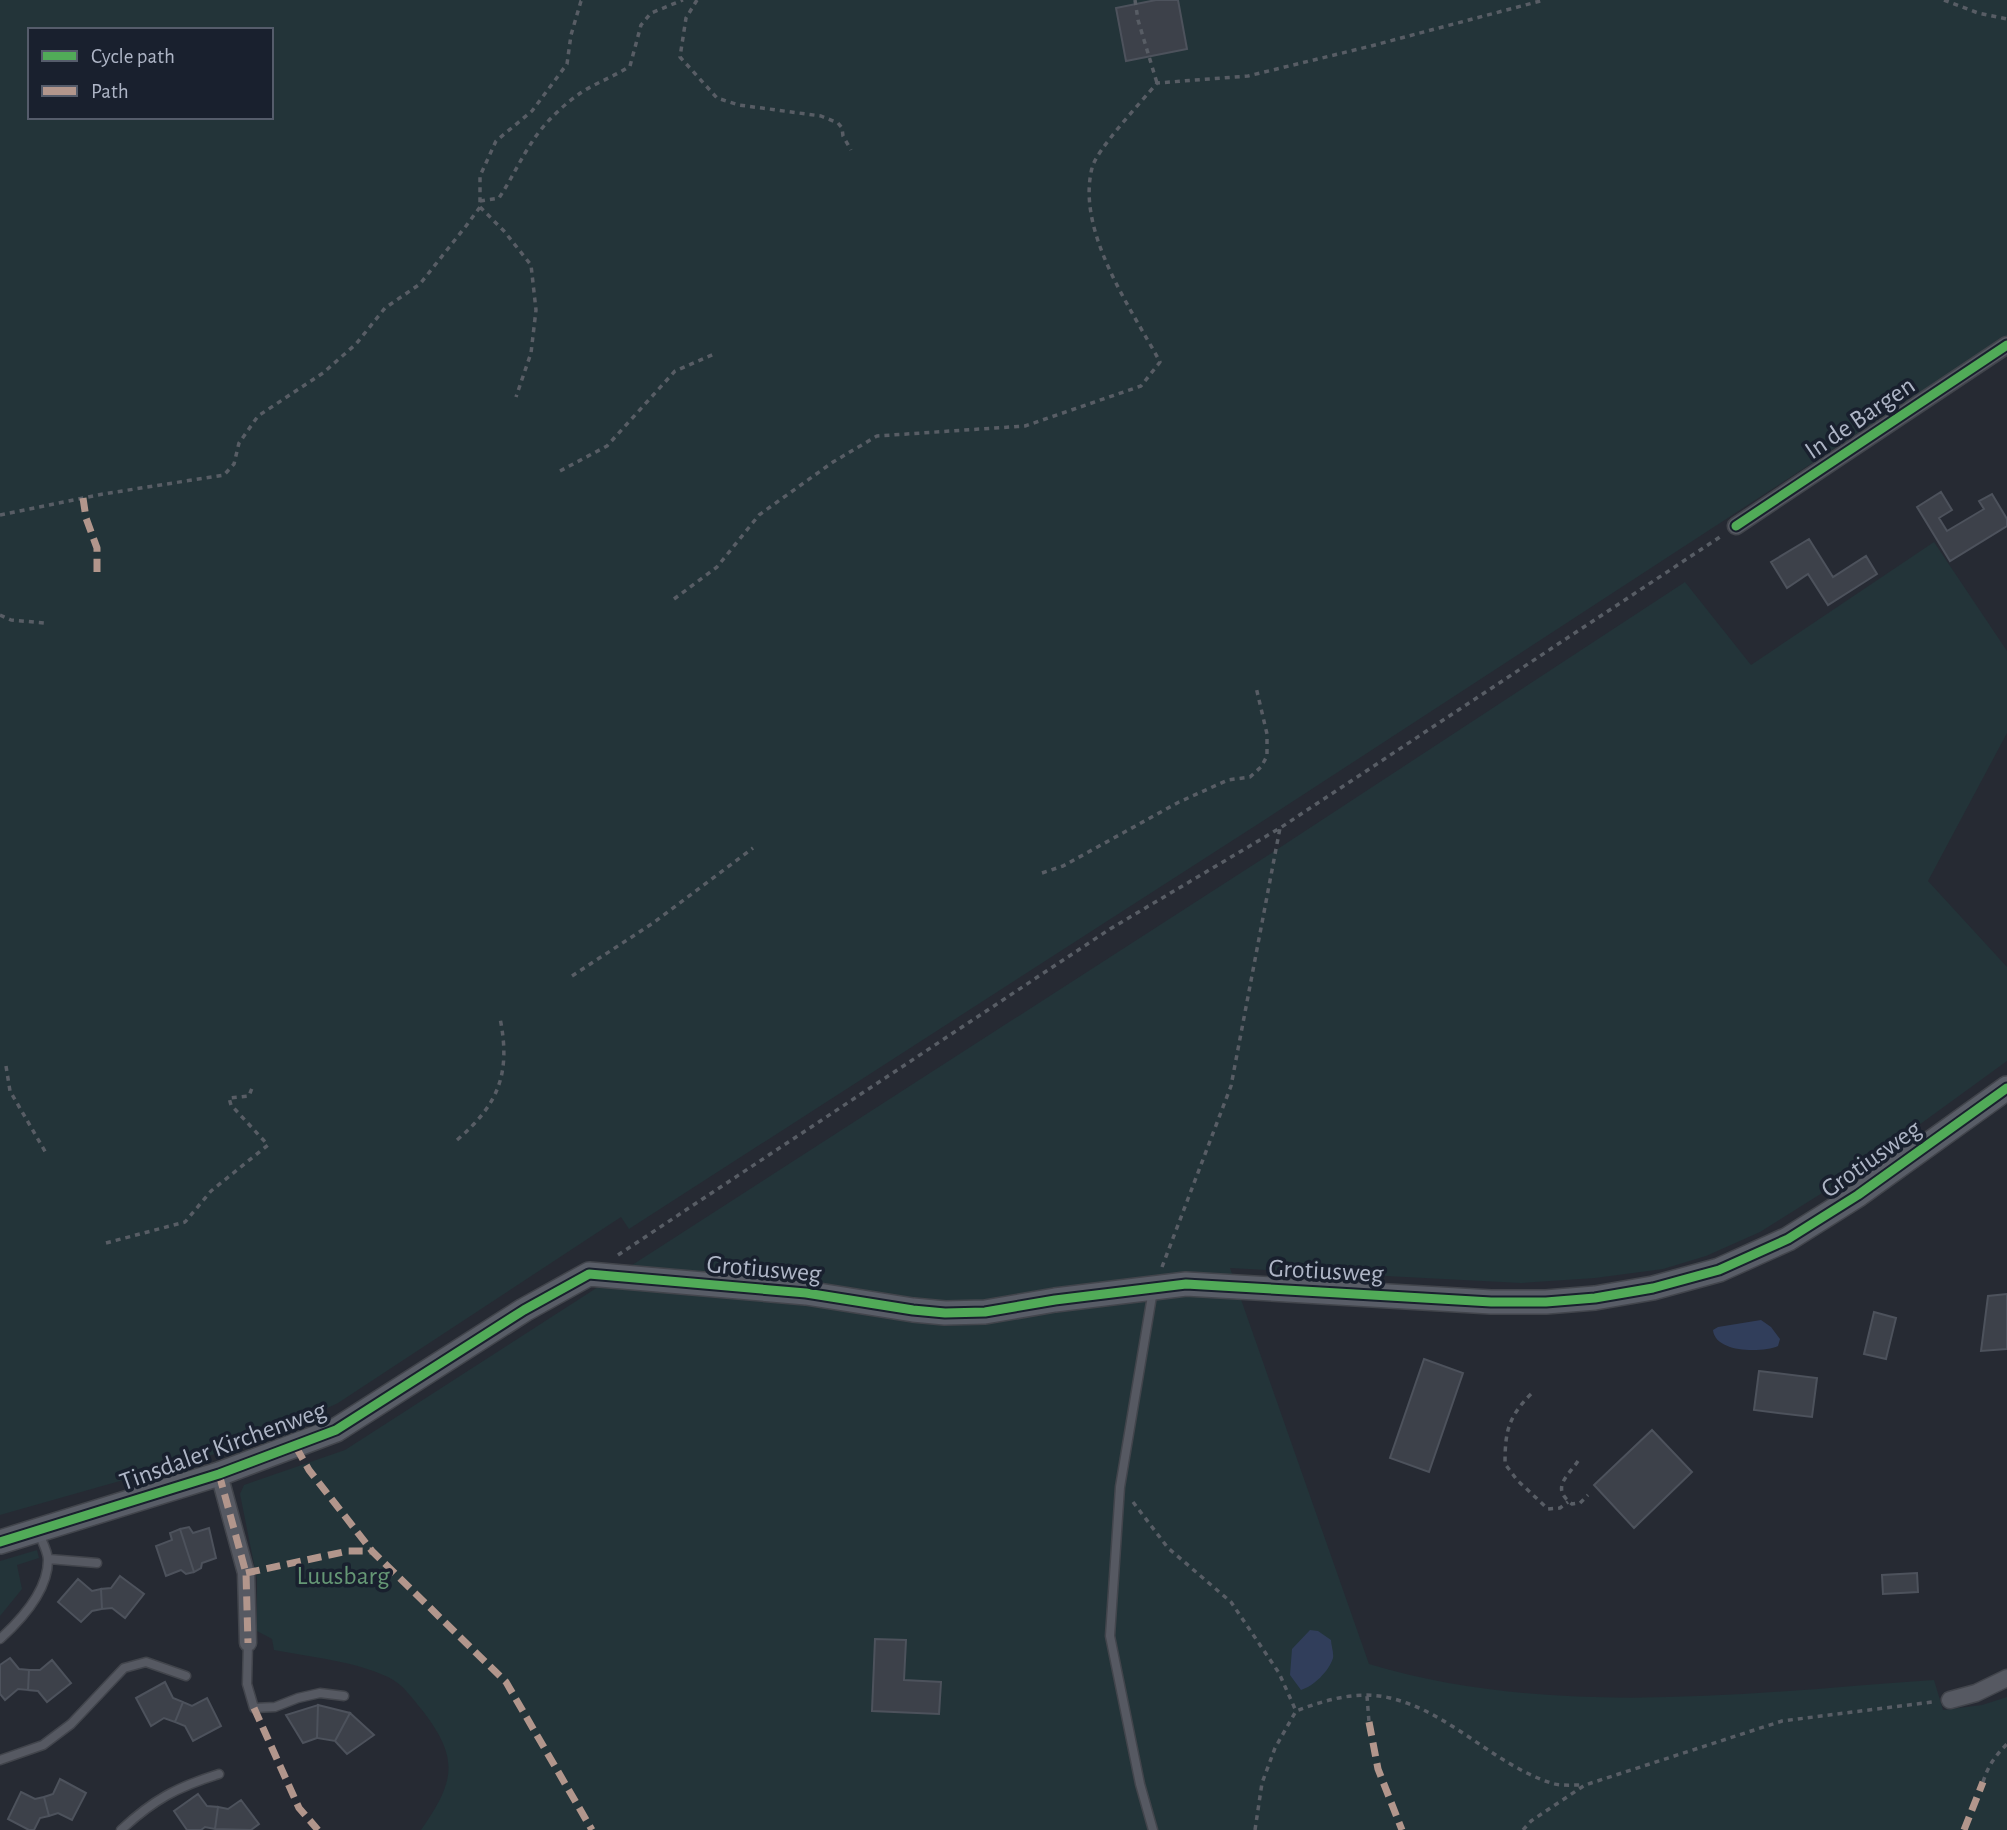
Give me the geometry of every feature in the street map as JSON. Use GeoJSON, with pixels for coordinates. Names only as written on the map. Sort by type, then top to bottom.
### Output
{"type":"FeatureCollection","features":[{"type":"Feature","properties":{"kind":"street","name":"In de Bargen"},"geometry":{"type":"LineString","coordinates":[[1736,526],[2007,345]]}},
{"type":"Feature","properties":{"kind":"street","name":"Grotiusweg"},"geometry":{"type":"LineString","coordinates":[[589,1274],[806,1293],[945,1313],[985,1312],[1055,1300],[1186,1284],[1491,1302],[1546,1302],[1626,1293],[1718,1270],[1788,1239],[1858,1195],[2007,1088]]}},
{"type":"Feature","properties":{"kind":"street","name":"Tinsdaler Kirchenweg"},"geometry":{"type":"LineString","coordinates":[[0,1542],[219,1474],[336,1430],[524,1310],[589,1274]]}},
{"type":"Feature","properties":{"kind":"street","name":"Tinsdaler Kirchenweg"},"geometry":{"type":"LineString","coordinates":[[219,1474],[246,1573],[248,1643]]}},
{"type":"Feature","properties":{"kind":"street"},"geometry":{"type":"LineString","coordinates":[[1950,1700],[1976,1693],[2007,1678]]}},
{"type":"Feature","properties":{"kind":"lane"},"geometry":{"type":"LineString","coordinates":[[1153,1290],[1120,1487],[1110,1636],[1140,1784],[1153,1830]]}},
{"type":"Feature","properties":{"kind":"lane"},"geometry":{"type":"LineString","coordinates":[[0,1639],[20,1621],[41,1590],[48,1559],[38,1531]]}},
{"type":"Feature","properties":{"kind":"lane"},"geometry":{"type":"LineString","coordinates":[[48,1559],[97,1563]]}},
{"type":"Feature","properties":{"kind":"lane"},"geometry":{"type":"LineString","coordinates":[[248,1643],[247,1684],[254,1708],[275,1707],[320,1693],[344,1696]]}},
{"type":"Feature","properties":{"kind":"lane"},"geometry":{"type":"LineString","coordinates":[[0,1760],[43,1745],[71,1724],[124,1668],[146,1662],[186,1676]]}},
{"type":"Feature","properties":{"kind":"lane"},"geometry":{"type":"LineString","coordinates":[[121,1830],[150,1803],[192,1782],[219,1774]]}},
{"type":"Feature","properties":{"kind":"path"},"geometry":{"type":"LineString","coordinates":[[0,516],[103,494],[225,475],[234,464],[239,443],[258,416],[323,373],[356,344],[385,308],[419,284],[480,207],[480,176],[496,141],[531,111],[566,64],[571,36],[584,0]]}},
{"type":"Feature","properties":{"kind":"path"},"geometry":{"type":"LineString","coordinates":[[480,201],[499,198],[515,175],[532,142],[557,113],[583,92],[630,66],[642,25],[651,13],[683,0]]}},
{"type":"Feature","properties":{"kind":"path"},"geometry":{"type":"LineString","coordinates":[[697,0],[686,18],[680,57],[717,97],[739,105],[821,116],[832,120],[842,128],[843,136],[851,150]]}},
{"type":"Feature","properties":{"kind":"path"},"geometry":{"type":"LineString","coordinates":[[1135,0],[1138,20],[1157,83]]}},
{"type":"Feature","properties":{"kind":"path"},"geometry":{"type":"LineString","coordinates":[[674,599],[717,567],[759,515],[833,462],[877,436],[1025,426],[1141,386],[1160,362],[1111,272],[1095,231],[1090,198],[1092,166],[1115,133],[1157,83],[1248,76],[1544,0]]}},
{"type":"Feature","properties":{"kind":"path"},"geometry":{"type":"LineString","coordinates":[[1944,0],[2007,19]]}},
{"type":"Feature","properties":{"kind":"path"},"geometry":{"type":"LineString","coordinates":[[480,207],[504,231],[531,265],[536,310],[531,353],[516,397]]}},
{"type":"Feature","properties":{"kind":"path"},"geometry":{"type":"LineString","coordinates":[[560,471],[607,446],[675,371],[714,354]]}},
{"type":"Feature","properties":{"kind":"path"},"geometry":{"type":"LineString","coordinates":[[589,1274],[1110,929],[1280,828],[1736,526]]}},
{"type":"Feature","properties":{"kind":"path"},"geometry":{"type":"LineString","coordinates":[[0,615],[11,620],[45,623]]}},
{"type":"Feature","properties":{"kind":"path"},"geometry":{"type":"LineString","coordinates":[[1042,873],[1063,866],[1179,802],[1228,780],[1250,777],[1261,767],[1267,756],[1267,734],[1256,687]]}},
{"type":"Feature","properties":{"kind":"path"},"geometry":{"type":"LineString","coordinates":[[1153,1290],[1231,1086],[1280,828]]}},
{"type":"Feature","properties":{"kind":"path"},"geometry":{"type":"LineString","coordinates":[[572,976],[653,923],[753,848]]}},
{"type":"Feature","properties":{"kind":"path"},"geometry":{"type":"LineString","coordinates":[[457,1140],[478,1121],[494,1098],[503,1070],[505,1042],[500,1018]]}},
{"type":"Feature","properties":{"kind":"path"},"geometry":{"type":"LineString","coordinates":[[6,1066],[10,1091],[46,1153]]}},
{"type":"Feature","properties":{"kind":"path"},"geometry":{"type":"LineString","coordinates":[[106,1243],[185,1222],[211,1191],[268,1145],[231,1105],[229,1098],[249,1096],[251,1088]]}},
{"type":"Feature","properties":{"kind":"path"},"geometry":{"type":"LineString","coordinates":[[1531,1394],[1513,1415],[1508,1426],[1505,1464],[1522,1485],[1548,1509],[1560,1508],[1568,1502],[1580,1503],[1588,1495]]}},
{"type":"Feature","properties":{"kind":"path"},"geometry":{"type":"LineString","coordinates":[[1568,1502],[1563,1496],[1562,1485],[1578,1461]]}},
{"type":"Feature","properties":{"kind":"path"},"geometry":{"type":"LineString","coordinates":[[1120,1487],[1168,1548],[1230,1602],[1279,1673],[1296,1711]]}},
{"type":"Feature","properties":{"kind":"path"},"geometry":{"type":"LineString","coordinates":[[1255,1830],[1262,1783],[1275,1748],[1296,1711],[1324,1700],[1355,1695],[1389,1698],[1444,1721],[1519,1769],[1553,1784],[1585,1785]]}},
{"type":"Feature","properties":{"kind":"path"},"geometry":{"type":"LineString","coordinates":[[1367,1696],[1369,1722]]}},
{"type":"Feature","properties":{"kind":"path"},"geometry":{"type":"LineString","coordinates":[[1523,1830],[1531,1821],[1585,1785],[1782,1721],[1950,1700]]}},
{"type":"Feature","properties":{"kind":"path"},"geometry":{"type":"LineString","coordinates":[[1983,1782],[1988,1767],[2007,1744]]}},
{"type":"Feature","properties":{"kind":"green space"},"geometry":{"type":"Polygon","coordinates":[[[0,0],[2007,0],[2007,336],[1269,817],[629,1229],[621,1217],[338,1403],[254,1443],[0,1515],[0,0]]]}},
{"type":"Feature","properties":{"kind":"green space","name":"Luusbarg"},"geometry":{"type":"Polygon","coordinates":[[[1934,542],[2007,651],[2007,733],[1928,881],[2007,967],[2007,1061],[1846,1178],[1760,1232],[1706,1256],[1663,1269],[1595,1278],[1521,1283],[1230,1268],[1369,1664],[1438,1681],[1509,1692],[1579,1697],[1722,1695],[1934,1680],[1943,1710],[1982,1705],[2007,1697],[2007,1830],[421,1830],[441,1797],[448,1770],[443,1743],[411,1696],[393,1680],[361,1667],[274,1650],[272,1639],[257,1631],[257,1579],[240,1494],[244,1485],[345,1450],[1270,854],[1685,582],[1751,665],[1934,542]]]}},
{"type":"Feature","properties":{"kind":"green space"},"geometry":{"type":"Polygon","coordinates":[[[37,1550],[39,1558],[17,1565],[22,1589],[0,1616],[0,1561],[37,1550]]]}},
{"type":"Feature","properties":{"kind":"water"},"geometry":{"type":"Polygon","coordinates":[[[1761,1320],[1771,1327],[1780,1339],[1778,1346],[1761,1350],[1730,1347],[1716,1338],[1713,1330],[1718,1327],[1761,1320]]]}},
{"type":"Feature","properties":{"kind":"water"},"geometry":{"type":"Polygon","coordinates":[[[1310,1630],[1318,1631],[1331,1640],[1333,1658],[1320,1677],[1301,1690],[1290,1675],[1292,1649],[1310,1630]]]}},
{"type":"Feature","properties":{"kind":"building"},"geometry":{"type":"Polygon","coordinates":[[[1156,0],[1178,0],[1187,49],[1126,61],[1116,8],[1156,0]]]}},
{"type":"Feature","properties":{"kind":"building"},"geometry":{"type":"Polygon","coordinates":[[[1941,492],[1952,510],[1939,518],[1947,531],[1984,509],[1979,501],[1992,494],[2007,519],[2007,526],[1950,561],[1917,507],[1941,492]]]}},
{"type":"Feature","properties":{"kind":"building"},"geometry":{"type":"Polygon","coordinates":[[[1809,539],[1833,577],[1866,556],[1877,574],[1828,605],[1808,574],[1787,588],[1771,562],[1809,539]]]}},
{"type":"Feature","properties":{"kind":"building"},"geometry":{"type":"Polygon","coordinates":[[[2007,1294],[2007,1349],[1981,1351],[1988,1296],[2007,1294]]]}},
{"type":"Feature","properties":{"kind":"building"},"geometry":{"type":"Polygon","coordinates":[[[1874,1312],[1896,1318],[1886,1359],[1864,1354],[1874,1312]]]}},
{"type":"Feature","properties":{"kind":"building"},"geometry":{"type":"Polygon","coordinates":[[[1424,1359],[1463,1373],[1429,1472],[1390,1458],[1424,1359]]]}},
{"type":"Feature","properties":{"kind":"building"},"geometry":{"type":"Polygon","coordinates":[[[1759,1371],[1817,1378],[1812,1417],[1754,1410],[1759,1371]]]}},
{"type":"Feature","properties":{"kind":"building"},"geometry":{"type":"Polygon","coordinates":[[[1652,1430],[1692,1472],[1634,1528],[1594,1485],[1652,1430]]]}},
{"type":"Feature","properties":{"kind":"building"},"geometry":{"type":"Polygon","coordinates":[[[189,1527],[193,1533],[209,1528],[216,1558],[202,1563],[201,1568],[194,1572],[180,1529],[189,1527]]]}},
{"type":"Feature","properties":{"kind":"building"},"geometry":{"type":"Polygon","coordinates":[[[180,1529],[194,1572],[186,1574],[181,1570],[166,1576],[156,1546],[172,1540],[170,1533],[180,1529]]]}},
{"type":"Feature","properties":{"kind":"building"},"geometry":{"type":"Polygon","coordinates":[[[1917,1573],[1918,1592],[1883,1594],[1882,1575],[1917,1573]]]}},
{"type":"Feature","properties":{"kind":"building"},"geometry":{"type":"Polygon","coordinates":[[[120,1576],[144,1594],[125,1618],[112,1608],[102,1609],[101,1589],[111,1588],[120,1576]]]}},
{"type":"Feature","properties":{"kind":"building"},"geometry":{"type":"Polygon","coordinates":[[[78,1579],[92,1591],[101,1589],[102,1609],[92,1611],[81,1622],[58,1602],[78,1579]]]}},
{"type":"Feature","properties":{"kind":"building"},"geometry":{"type":"Polygon","coordinates":[[[875,1639],[906,1640],[904,1680],[941,1682],[939,1714],[872,1711],[875,1639]]]}},
{"type":"Feature","properties":{"kind":"building"},"geometry":{"type":"Polygon","coordinates":[[[10,1658],[19,1669],[29,1670],[28,1690],[18,1689],[5,1700],[0,1694],[0,1665],[10,1658]]]}},
{"type":"Feature","properties":{"kind":"building"},"geometry":{"type":"Polygon","coordinates":[[[52,1660],[71,1683],[47,1702],[38,1691],[28,1690],[29,1670],[40,1670],[52,1660]]]}},
{"type":"Feature","properties":{"kind":"building"},"geometry":{"type":"Polygon","coordinates":[[[165,1682],[173,1698],[183,1702],[175,1722],[164,1718],[151,1726],[136,1698],[165,1682]]]}},
{"type":"Feature","properties":{"kind":"building"},"geometry":{"type":"Polygon","coordinates":[[[207,1698],[221,1726],[193,1741],[185,1726],[175,1722],[183,1702],[192,1706],[207,1698]]]}},
{"type":"Feature","properties":{"kind":"building"},"geometry":{"type":"Polygon","coordinates":[[[318,1705],[350,1713],[335,1741],[317,1738],[318,1705]]]}},
{"type":"Feature","properties":{"kind":"building"},"geometry":{"type":"Polygon","coordinates":[[[318,1705],[317,1738],[303,1743],[286,1715],[318,1705]]]}},
{"type":"Feature","properties":{"kind":"building"},"geometry":{"type":"Polygon","coordinates":[[[350,1713],[374,1735],[347,1754],[335,1741],[350,1713]]]}},
{"type":"Feature","properties":{"kind":"building"},"geometry":{"type":"Polygon","coordinates":[[[60,1779],[86,1793],[72,1820],[58,1813],[49,1816],[44,1797],[53,1794],[60,1779]]]}},
{"type":"Feature","properties":{"kind":"building"},"geometry":{"type":"Polygon","coordinates":[[[21,1792],[35,1799],[44,1797],[49,1816],[40,1818],[34,1830],[8,1819],[21,1792]]]}},
{"type":"Feature","properties":{"kind":"building"},"geometry":{"type":"Polygon","coordinates":[[[198,1794],[207,1806],[218,1807],[215,1829],[205,1827],[201,1830],[187,1830],[174,1811],[198,1794]]]}},
{"type":"Feature","properties":{"kind":"building"},"geometry":{"type":"Polygon","coordinates":[[[241,1800],[259,1824],[251,1830],[215,1829],[218,1807],[228,1809],[241,1800]]]}},
{"type":"Feature","properties":{"kind":"marked path"},"geometry":{"type":"LineString","coordinates":[[83,498],[86,518],[97,548],[97,572]]}},
{"type":"Feature","properties":{"kind":"marked path"},"geometry":{"type":"LineString","coordinates":[[296,1447],[309,1470],[372,1551],[506,1682],[592,1830]]}},
{"type":"Feature","properties":{"kind":"marked path"},"geometry":{"type":"LineString","coordinates":[[219,1474],[246,1573],[248,1643]]}},
{"type":"Feature","properties":{"kind":"marked path"},"geometry":{"type":"LineString","coordinates":[[246,1573],[348,1551],[372,1551]]}},
{"type":"Feature","properties":{"kind":"marked path"},"geometry":{"type":"LineString","coordinates":[[254,1708],[299,1808],[318,1830]]}},
{"type":"Feature","properties":{"kind":"marked path"},"geometry":{"type":"LineString","coordinates":[[1369,1722],[1378,1769],[1402,1830]]}},
{"type":"Feature","properties":{"kind":"marked path"},"geometry":{"type":"LineString","coordinates":[[1964,1830],[1983,1782]]}},
{"type":"Feature","properties":{"kind":"cycle path"},"geometry":{"type":"LineString","coordinates":[[1736,526],[2007,345]]}},
{"type":"Feature","properties":{"kind":"cycle path"},"geometry":{"type":"LineString","coordinates":[[0,1542],[219,1474],[336,1430],[524,1310],[589,1274],[806,1293],[945,1313],[985,1312],[1055,1300],[1186,1284],[1491,1302],[1546,1302],[1595,1298],[1653,1288],[1719,1270],[1788,1239],[1858,1195],[2007,1088]]}}]}
